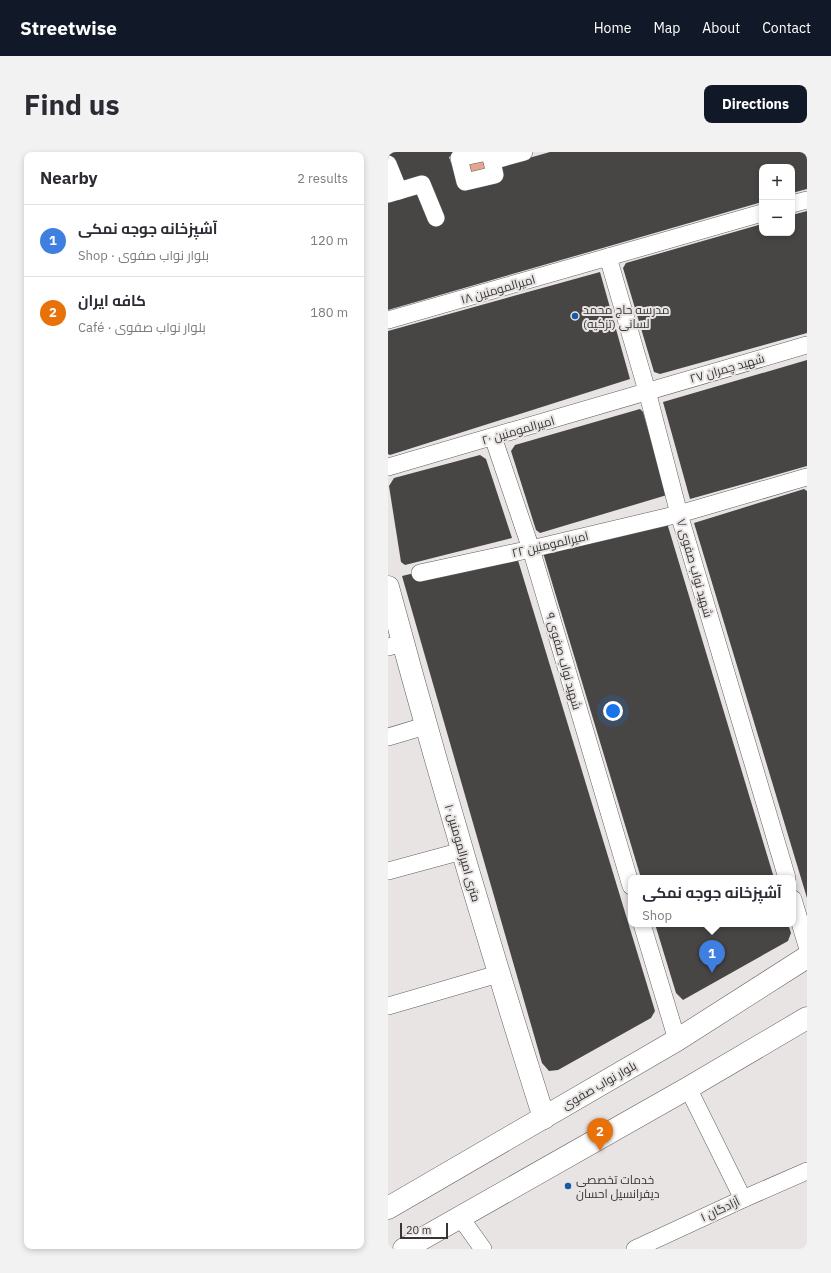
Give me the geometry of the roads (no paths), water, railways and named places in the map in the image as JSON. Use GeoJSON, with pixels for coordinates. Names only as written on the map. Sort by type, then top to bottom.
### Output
{"type":"FeatureCollection","features":[{"type":"Feature","properties":{"kind":"main road","name":"۱۰ متری امیرالمومنین"},"geometry":{"type":"LineString","coordinates":[[388,587],[395,645],[426,726],[498,974],[544,1118]]}},
{"type":"Feature","properties":{"kind":"main road","name":"بلوار نواب صفوی"},"geometry":{"type":"LineString","coordinates":[[388,1208],[677,1040],[807,957]]}},
{"type":"Feature","properties":{"kind":"main road"},"geometry":{"type":"LineString","coordinates":[[404,1249],[688,1088],[807,1018]]}},
{"type":"Feature","properties":{"kind":"street"},"geometry":{"type":"LineString","coordinates":[[490,155],[524,152]]}},
{"type":"Feature","properties":{"kind":"street"},"geometry":{"type":"LineString","coordinates":[[388,164],[393,192],[422,184],[436,218]]}},
{"type":"Feature","properties":{"kind":"street"},"geometry":{"type":"LineString","coordinates":[[795,203],[807,200]]}},
{"type":"Feature","properties":{"kind":"street","name":"امیرالمومنین ۱۸"},"geometry":{"type":"LineString","coordinates":[[388,320],[759,214]]}},
{"type":"Feature","properties":{"kind":"street","name":"شهید نواب صفوی ۷"},"geometry":{"type":"LineString","coordinates":[[608,257],[647,391],[679,514],[786,875]]}},
{"type":"Feature","properties":{"kind":"street","name":"شهید چمران ۲۷"},"geometry":{"type":"LineString","coordinates":[[647,391],[807,345]]}},
{"type":"Feature","properties":{"kind":"street","name":"امیرالمومنین ۲۰"},"geometry":{"type":"LineString","coordinates":[[388,467],[647,391]]}},
{"type":"Feature","properties":{"kind":"street","name":"شهید نواب صفوی ۹"},"geometry":{"type":"LineString","coordinates":[[493,437],[531,549],[628,876]]}},
{"type":"Feature","properties":{"kind":"street","name":"امیرالمومنین ۲۲"},"geometry":{"type":"LineString","coordinates":[[420,573],[531,549],[679,514],[807,477]]}},
{"type":"Feature","properties":{"kind":"street"},"geometry":{"type":"LineString","coordinates":[[388,737],[426,726]]}},
{"type":"Feature","properties":{"kind":"street"},"geometry":{"type":"LineString","coordinates":[[388,871],[462,851]]}},
{"type":"Feature","properties":{"kind":"street"},"geometry":{"type":"LineString","coordinates":[[796,909],[807,946]]}},
{"type":"Feature","properties":{"kind":"street"},"geometry":{"type":"LineString","coordinates":[[643,927],[677,1040]]}},
{"type":"Feature","properties":{"kind":"street"},"geometry":{"type":"LineString","coordinates":[[388,1006],[498,974]]}},
{"type":"Feature","properties":{"kind":"street"},"geometry":{"type":"LineString","coordinates":[[688,1088],[743,1198]]}},
{"type":"Feature","properties":{"kind":"street","name":"آزادگان ۱"},"geometry":{"type":"LineString","coordinates":[[634,1249],[743,1198],[807,1171]]}},
{"type":"Feature","properties":{"kind":"street"},"geometry":{"type":"LineString","coordinates":[[460,1217],[483,1249]]}},
{"type":"Feature","properties":{"kind":"place","name":"مدرسه حاج محمد لسانی (تزکیه)"},"geometry":{"type":"Point","coordinates":[575,316]}},
{"type":"Feature","properties":{"kind":"place","name":"آشپزخانه جوجه نمکی"},"geometry":{"type":"Point","coordinates":[712,973]}},
{"type":"Feature","properties":{"kind":"place","name":"کافه ایران"},"geometry":{"type":"Point","coordinates":[600,1151]}},
{"type":"Feature","properties":{"kind":"place","name":"خدمات تخصصی دیفرانسیل احسان"},"geometry":{"type":"Point","coordinates":[568,1186]}}]}
